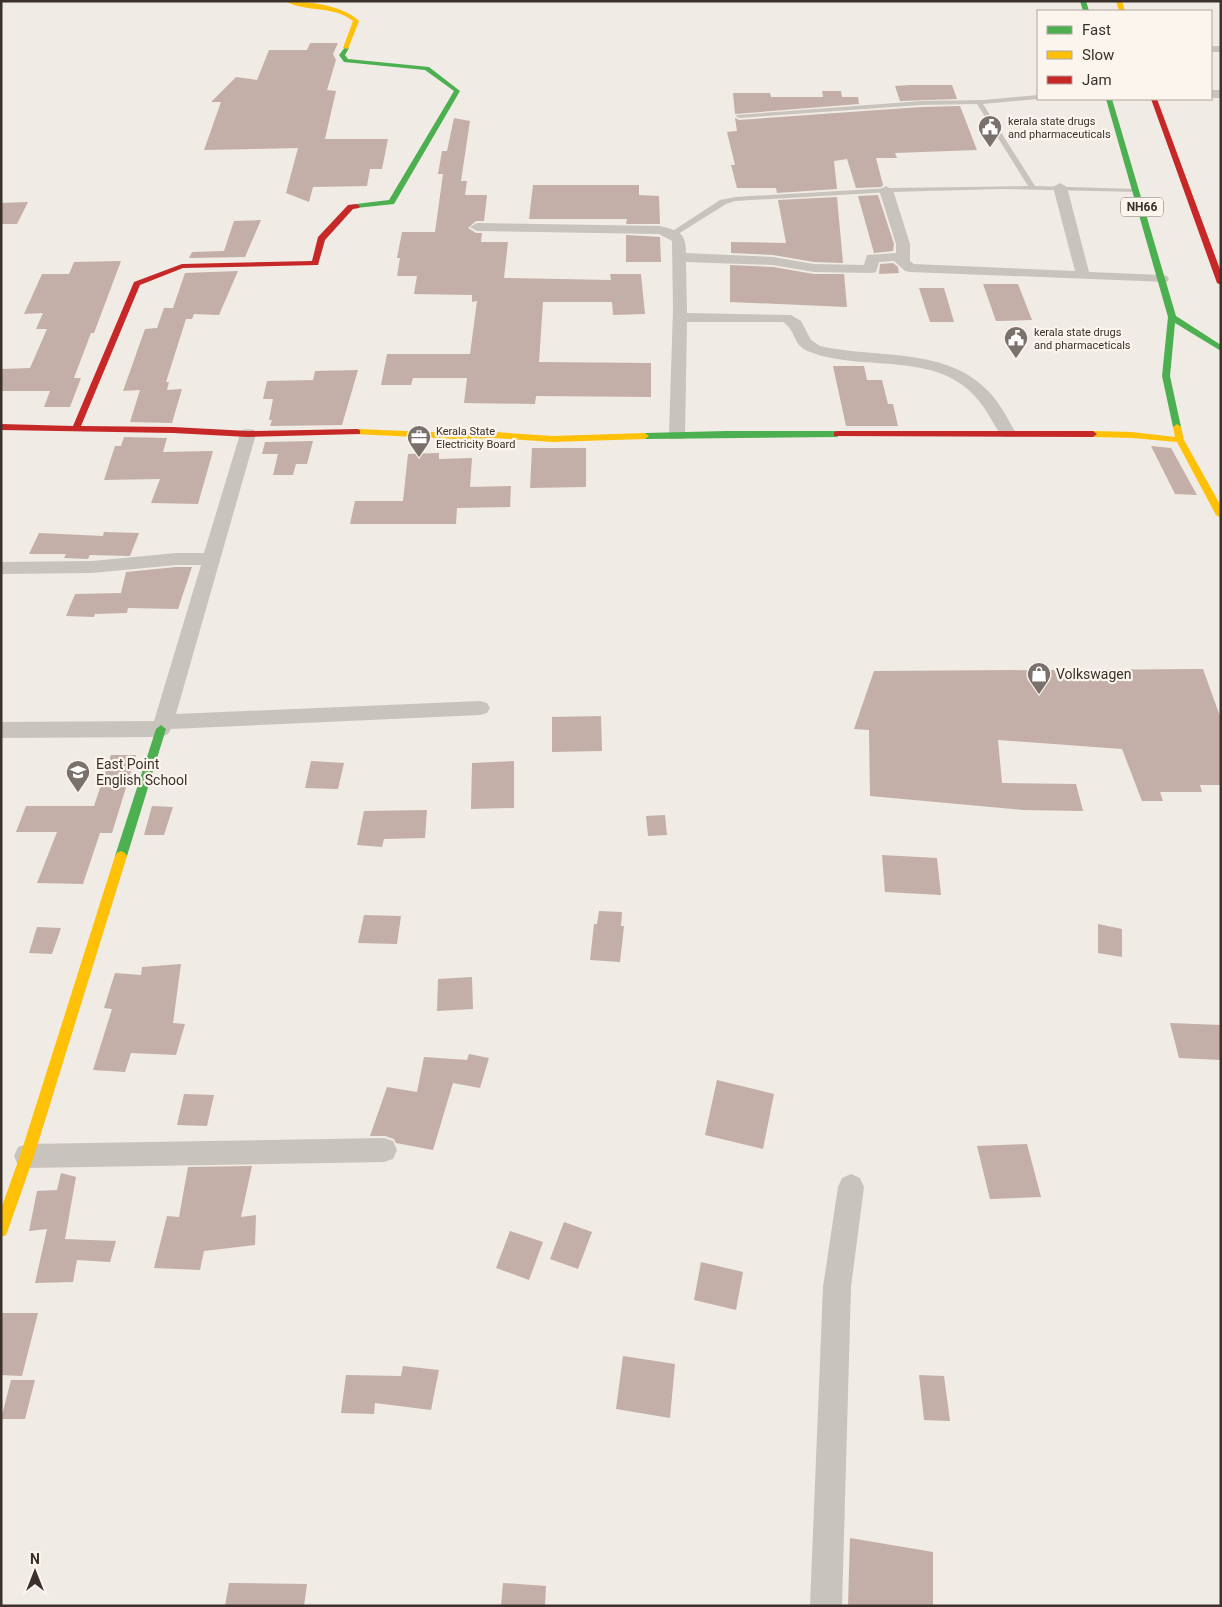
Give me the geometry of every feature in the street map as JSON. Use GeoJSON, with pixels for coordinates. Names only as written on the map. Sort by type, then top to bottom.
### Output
{"type":"FeatureCollection","features":[{"type":"Feature","properties":{"kind":"main road"},"geometry":{"type":"LineString","coordinates":[[76,428],[138,284],[182,266],[315,263],[320,239],[351,207],[391,202],[457,91],[426,68],[346,61],[342,55],[350,41],[356,22],[352,14],[340,9],[296,5],[288,1]]}},
{"type":"Feature","properties":{"kind":"main road","name":"NH66"},"geometry":{"type":"LineString","coordinates":[[1109,100],[1172,317],[1166,376],[1180,440],[1221,515]]}},
{"type":"Feature","properties":{"kind":"main road"},"geometry":{"type":"LineString","coordinates":[[1154,100],[1221,283]]}},
{"type":"Feature","properties":{"kind":"main road"},"geometry":{"type":"LineString","coordinates":[[1172,317],[1221,350]]}},
{"type":"Feature","properties":{"kind":"main road"},"geometry":{"type":"LineString","coordinates":[[1,427],[173,430],[248,434],[380,432],[553,438],[677,435],[951,435],[1008,433],[1132,435],[1180,440]]}},
{"type":"Feature","properties":{"kind":"main road"},"geometry":{"type":"LineString","coordinates":[[1,1230],[27,1156],[163,726]]}},
{"type":"Feature","properties":{"kind":"street"},"geometry":{"type":"LineString","coordinates":[[1060,187],[1083,276]]}},
{"type":"Feature","properties":{"kind":"street"},"geometry":{"type":"LineString","coordinates":[[886,190],[903,244],[902,261]]}},
{"type":"Feature","properties":{"kind":"street"},"geometry":{"type":"LineString","coordinates":[[477,227],[660,230],[672,234],[679,240],[680,317],[677,435]]}},
{"type":"Feature","properties":{"kind":"street"},"geometry":{"type":"LineString","coordinates":[[679,257],[773,261],[814,268],[871,269],[872,258],[897,257],[910,268],[1162,279]]}},
{"type":"Feature","properties":{"kind":"street"},"geometry":{"type":"LineString","coordinates":[[680,317],[786,318],[796,324],[804,342],[815,349],[832,353],[934,365],[962,377],[985,397],[1008,433]]}},
{"type":"Feature","properties":{"kind":"street"},"geometry":{"type":"LineString","coordinates":[[163,726],[248,434]]}},
{"type":"Feature","properties":{"kind":"street"},"geometry":{"type":"LineString","coordinates":[[1,568],[92,567],[176,559],[211,559]]}},
{"type":"Feature","properties":{"kind":"street"},"geometry":{"type":"LineString","coordinates":[[1,730],[163,726],[480,708]]}},
{"type":"Feature","properties":{"kind":"street"},"geometry":{"type":"LineString","coordinates":[[27,1156],[384,1150]]}},
{"type":"Feature","properties":{"kind":"street"},"geometry":{"type":"LineString","coordinates":[[826,1606],[837,1287],[851,1188]]}},
{"type":"Feature","properties":{"kind":"lane"},"geometry":{"type":"LineString","coordinates":[[739,116],[912,103],[980,102],[1037,96]]}},
{"type":"Feature","properties":{"kind":"lane"},"geometry":{"type":"LineString","coordinates":[[980,102],[1032,187]]}},
{"type":"Feature","properties":{"kind":"lane"},"geometry":{"type":"LineString","coordinates":[[672,234],[723,202],[735,199],[886,190],[1032,187],[1137,191]]}},
{"type":"Feature","properties":{"kind":"building"},"geometry":{"type":"Polygon","coordinates":[[[310,43],[338,43],[333,54],[336,60],[327,90],[336,91],[325,139],[388,139],[382,169],[370,169],[367,186],[313,187],[309,202],[286,193],[298,148],[204,150],[221,102],[211,102],[236,77],[257,80],[269,50],[307,50],[310,43]]]}},
{"type":"Feature","properties":{"kind":"building"},"geometry":{"type":"Polygon","coordinates":[[[952,85],[957,99],[900,101],[895,86],[952,85]]]}},
{"type":"Feature","properties":{"kind":"building"},"geometry":{"type":"Polygon","coordinates":[[[822,91],[841,91],[842,97],[858,97],[859,104],[735,114],[733,93],[770,93],[771,97],[823,97],[822,91]]]}},
{"type":"Feature","properties":{"kind":"building"},"geometry":{"type":"Polygon","coordinates":[[[960,106],[977,150],[895,153],[897,158],[876,158],[883,185],[881,187],[856,188],[847,159],[834,161],[837,189],[777,193],[776,188],[737,188],[731,165],[735,165],[727,132],[737,131],[735,118],[739,120],[960,106]]]}},
{"type":"Feature","properties":{"kind":"building"},"geometry":{"type":"Polygon","coordinates":[[[454,118],[470,121],[461,181],[467,181],[465,195],[487,195],[484,221],[476,221],[468,228],[476,233],[482,233],[481,242],[508,242],[504,278],[611,280],[610,274],[641,274],[645,314],[613,315],[612,302],[543,302],[539,362],[651,363],[651,397],[536,396],[535,404],[464,403],[467,378],[413,378],[411,385],[381,385],[387,354],[470,354],[477,301],[472,302],[472,295],[414,294],[417,276],[397,276],[400,258],[397,258],[402,232],[435,232],[443,174],[438,174],[442,151],[447,151],[454,118]]]}},
{"type":"Feature","properties":{"kind":"building"},"geometry":{"type":"Polygon","coordinates":[[[533,185],[639,185],[639,195],[659,196],[660,224],[626,224],[627,219],[529,219],[533,185]]]}},
{"type":"Feature","properties":{"kind":"building"},"geometry":{"type":"Polygon","coordinates":[[[878,195],[894,244],[893,251],[874,253],[858,196],[878,195]]]}},
{"type":"Feature","properties":{"kind":"building"},"geometry":{"type":"Polygon","coordinates":[[[837,197],[843,263],[814,262],[773,255],[731,253],[731,242],[786,243],[778,200],[837,197]]]}},
{"type":"Feature","properties":{"kind":"building"},"geometry":{"type":"Polygon","coordinates":[[[28,202],[17,224],[1,224],[1,203],[28,202]]]}},
{"type":"Feature","properties":{"kind":"building"},"geometry":{"type":"Polygon","coordinates":[[[261,220],[245,257],[189,258],[192,252],[224,251],[234,221],[261,220]]]}},
{"type":"Feature","properties":{"kind":"building"},"geometry":{"type":"Polygon","coordinates":[[[626,235],[660,237],[661,262],[626,262],[626,235]]]}},
{"type":"Feature","properties":{"kind":"building"},"geometry":{"type":"Polygon","coordinates":[[[121,261],[94,333],[91,333],[74,378],[81,378],[70,407],[44,407],[50,391],[1,391],[1,369],[30,368],[47,329],[36,329],[43,313],[24,314],[42,274],[69,274],[74,262],[121,261]]]}},
{"type":"Feature","properties":{"kind":"building"},"geometry":{"type":"Polygon","coordinates":[[[893,263],[898,267],[899,273],[879,274],[880,264],[893,263]]]}},
{"type":"Feature","properties":{"kind":"building"},"geometry":{"type":"Polygon","coordinates":[[[730,265],[773,267],[814,274],[844,274],[847,307],[730,302],[730,265]]]}},
{"type":"Feature","properties":{"kind":"building"},"geometry":{"type":"Polygon","coordinates":[[[238,271],[219,315],[194,314],[192,319],[186,319],[166,382],[169,382],[167,390],[182,389],[172,423],[130,422],[140,390],[123,391],[145,329],[157,328],[164,308],[173,308],[185,273],[238,271]]]}},
{"type":"Feature","properties":{"kind":"building"},"geometry":{"type":"Polygon","coordinates":[[[983,284],[1018,284],[1032,320],[996,321],[983,284]]]}},
{"type":"Feature","properties":{"kind":"building"},"geometry":{"type":"Polygon","coordinates":[[[919,288],[944,288],[954,322],[930,322],[919,288]]]}},
{"type":"Feature","properties":{"kind":"building"},"geometry":{"type":"Polygon","coordinates":[[[833,366],[864,366],[867,380],[882,380],[888,404],[893,404],[898,426],[846,426],[833,366]]]}},
{"type":"Feature","properties":{"kind":"building"},"geometry":{"type":"Polygon","coordinates":[[[358,370],[342,425],[270,426],[272,420],[269,420],[273,399],[263,399],[267,381],[313,380],[315,371],[358,370]]]}},
{"type":"Feature","properties":{"kind":"building"},"geometry":{"type":"Polygon","coordinates":[[[124,437],[167,438],[163,452],[213,451],[198,504],[151,503],[160,479],[104,480],[115,446],[121,446],[124,437]]]}},
{"type":"Feature","properties":{"kind":"building"},"geometry":{"type":"Polygon","coordinates":[[[313,441],[307,464],[296,464],[293,475],[273,475],[278,454],[262,454],[265,442],[313,441]]]}},
{"type":"Feature","properties":{"kind":"building"},"geometry":{"type":"Polygon","coordinates":[[[1151,446],[1171,448],[1197,495],[1175,494],[1151,446]]]}},
{"type":"Feature","properties":{"kind":"building"},"geometry":{"type":"Polygon","coordinates":[[[532,448],[586,448],[586,487],[530,488],[532,448]]]}},
{"type":"Feature","properties":{"kind":"building"},"geometry":{"type":"Polygon","coordinates":[[[439,453],[439,459],[472,458],[470,487],[511,486],[510,507],[457,508],[456,524],[350,524],[355,501],[403,501],[408,454],[439,453]]]}},
{"type":"Feature","properties":{"kind":"building"},"geometry":{"type":"Polygon","coordinates":[[[104,532],[139,533],[130,556],[90,555],[88,559],[64,558],[66,554],[29,554],[39,533],[103,536],[104,532]]]}},
{"type":"Feature","properties":{"kind":"building"},"geometry":{"type":"Polygon","coordinates":[[[192,567],[178,609],[128,608],[127,613],[95,614],[94,617],[66,616],[75,594],[121,593],[126,572],[192,567]]]}},
{"type":"Feature","properties":{"kind":"building","name":"Volkswagen"},"geometry":{"type":"Polygon","coordinates":[[[1203,669],[1221,719],[1221,785],[1200,785],[1202,792],[1160,792],[1163,801],[1142,801],[1122,749],[998,740],[1002,783],[1076,784],[1083,811],[1023,810],[870,796],[869,730],[854,729],[874,671],[1203,669]]]}},
{"type":"Feature","properties":{"kind":"building"},"geometry":{"type":"Polygon","coordinates":[[[601,716],[602,751],[552,752],[552,717],[601,716]]]}},
{"type":"Feature","properties":{"kind":"building"},"geometry":{"type":"Polygon","coordinates":[[[111,755],[136,755],[112,833],[100,833],[83,884],[37,883],[57,832],[16,832],[26,806],[94,806],[111,755]]]}},
{"type":"Feature","properties":{"kind":"building"},"geometry":{"type":"Polygon","coordinates":[[[311,761],[344,763],[338,789],[305,788],[311,761]]]}},
{"type":"Feature","properties":{"kind":"building"},"geometry":{"type":"Polygon","coordinates":[[[514,761],[514,808],[471,809],[472,763],[514,761]]]}},
{"type":"Feature","properties":{"kind":"building"},"geometry":{"type":"Polygon","coordinates":[[[152,806],[173,807],[164,835],[144,835],[152,806]]]}},
{"type":"Feature","properties":{"kind":"building"},"geometry":{"type":"Polygon","coordinates":[[[427,810],[425,838],[384,839],[382,847],[357,845],[364,811],[427,810]]]}},
{"type":"Feature","properties":{"kind":"building"},"geometry":{"type":"Polygon","coordinates":[[[665,815],[667,835],[648,836],[646,816],[665,815]]]}},
{"type":"Feature","properties":{"kind":"building"},"geometry":{"type":"Polygon","coordinates":[[[882,855],[937,858],[941,895],[885,892],[882,855]]]}},
{"type":"Feature","properties":{"kind":"building"},"geometry":{"type":"Polygon","coordinates":[[[599,911],[622,912],[621,926],[624,926],[620,962],[590,960],[594,924],[597,924],[599,911]]]}},
{"type":"Feature","properties":{"kind":"building"},"geometry":{"type":"Polygon","coordinates":[[[364,915],[401,916],[397,944],[358,943],[364,915]]]}},
{"type":"Feature","properties":{"kind":"building"},"geometry":{"type":"Polygon","coordinates":[[[1098,924],[1122,929],[1122,957],[1098,953],[1098,924]]]}},
{"type":"Feature","properties":{"kind":"building"},"geometry":{"type":"Polygon","coordinates":[[[37,927],[61,928],[52,954],[29,953],[37,927]]]}},
{"type":"Feature","properties":{"kind":"building"},"geometry":{"type":"Polygon","coordinates":[[[181,964],[173,1023],[185,1024],[176,1055],[131,1053],[125,1072],[93,1070],[112,1009],[104,1008],[115,973],[141,975],[142,967],[181,964]]]}},
{"type":"Feature","properties":{"kind":"building"},"geometry":{"type":"Polygon","coordinates":[[[472,977],[473,1009],[437,1011],[438,979],[472,977]]]}},
{"type":"Feature","properties":{"kind":"building"},"geometry":{"type":"Polygon","coordinates":[[[1170,1023],[1221,1025],[1221,1060],[1179,1058],[1170,1023]]]}},
{"type":"Feature","properties":{"kind":"building"},"geometry":{"type":"Polygon","coordinates":[[[469,1054],[489,1058],[480,1088],[453,1083],[433,1150],[396,1143],[394,1139],[385,1136],[370,1136],[387,1087],[417,1092],[424,1057],[467,1060],[469,1054]]]}},
{"type":"Feature","properties":{"kind":"building"},"geometry":{"type":"Polygon","coordinates":[[[717,1080],[774,1094],[763,1149],[705,1135],[717,1080]]]}},
{"type":"Feature","properties":{"kind":"building"},"geometry":{"type":"Polygon","coordinates":[[[184,1094],[214,1095],[207,1126],[177,1125],[184,1094]]]}},
{"type":"Feature","properties":{"kind":"building"},"geometry":{"type":"Polygon","coordinates":[[[1027,1144],[1041,1197],[990,1199],[977,1146],[1027,1144]]]}},
{"type":"Feature","properties":{"kind":"building"},"geometry":{"type":"Polygon","coordinates":[[[252,1166],[241,1217],[256,1215],[255,1245],[204,1251],[200,1270],[154,1268],[167,1216],[179,1217],[188,1167],[252,1166]]]}},
{"type":"Feature","properties":{"kind":"building"},"geometry":{"type":"Polygon","coordinates":[[[61,1173],[76,1177],[65,1239],[116,1241],[110,1262],[77,1260],[73,1282],[35,1283],[47,1229],[29,1231],[37,1191],[57,1190],[61,1173]]]}},
{"type":"Feature","properties":{"kind":"building"},"geometry":{"type":"Polygon","coordinates":[[[564,1222],[592,1232],[578,1269],[550,1259],[564,1222]]]}},
{"type":"Feature","properties":{"kind":"building"},"geometry":{"type":"Polygon","coordinates":[[[510,1231],[543,1242],[529,1280],[496,1268],[510,1231]]]}},
{"type":"Feature","properties":{"kind":"building"},"geometry":{"type":"Polygon","coordinates":[[[701,1262],[743,1272],[736,1310],[694,1300],[701,1262]]]}},
{"type":"Feature","properties":{"kind":"building"},"geometry":{"type":"Polygon","coordinates":[[[1,1313],[38,1313],[22,1376],[1,1375],[1,1313]]]}},
{"type":"Feature","properties":{"kind":"building"},"geometry":{"type":"Polygon","coordinates":[[[623,1356],[675,1364],[670,1418],[616,1409],[623,1356]]]}},
{"type":"Feature","properties":{"kind":"building"},"geometry":{"type":"Polygon","coordinates":[[[403,1366],[439,1370],[431,1410],[375,1403],[374,1414],[341,1413],[346,1375],[401,1376],[403,1366]]]}},
{"type":"Feature","properties":{"kind":"building"},"geometry":{"type":"Polygon","coordinates":[[[919,1375],[944,1376],[950,1421],[924,1420],[919,1375]]]}},
{"type":"Feature","properties":{"kind":"building"},"geometry":{"type":"Polygon","coordinates":[[[11,1380],[35,1380],[25,1419],[1,1419],[11,1380]]]}},
{"type":"Feature","properties":{"kind":"building"},"geometry":{"type":"Polygon","coordinates":[[[850,1538],[933,1552],[933,1606],[848,1606],[850,1538]]]}},
{"type":"Feature","properties":{"kind":"building"},"geometry":{"type":"Polygon","coordinates":[[[229,1583],[307,1584],[304,1606],[225,1606],[229,1583]]]}},
{"type":"Feature","properties":{"kind":"building"},"geometry":{"type":"Polygon","coordinates":[[[503,1583],[546,1586],[545,1606],[501,1606],[503,1583]]]}},
{"type":"Feature","properties":{"kind":"traffic: fast"},"geometry":{"type":"LineString","coordinates":[[1083,1],[1086,10]]}},
{"type":"Feature","properties":{"kind":"traffic: fast"},"geometry":{"type":"LineString","coordinates":[[346,48],[342,55],[346,61],[427,68],[457,91],[391,202],[356,206]]}},
{"type":"Feature","properties":{"kind":"traffic: fast"},"geometry":{"type":"LineString","coordinates":[[1109,100],[1172,317],[1166,376],[1177,427]]}},
{"type":"Feature","properties":{"kind":"traffic: fast"},"geometry":{"type":"LineString","coordinates":[[1172,317],[1221,349]]}},
{"type":"Feature","properties":{"kind":"traffic: fast"},"geometry":{"type":"LineString","coordinates":[[645,436],[837,434]]}},
{"type":"Feature","properties":{"kind":"traffic: fast"},"geometry":{"type":"LineString","coordinates":[[121,856],[161,729]]}},
{"type":"Feature","properties":{"kind":"traffic: slow"},"geometry":{"type":"LineString","coordinates":[[288,1],[333,9],[349,15],[356,21],[346,48]]}},
{"type":"Feature","properties":{"kind":"traffic: slow"},"geometry":{"type":"LineString","coordinates":[[1119,1],[1122,10]]}},
{"type":"Feature","properties":{"kind":"traffic: slow"},"geometry":{"type":"LineString","coordinates":[[1177,427],[1180,440],[1221,515]]}},
{"type":"Feature","properties":{"kind":"traffic: slow"},"geometry":{"type":"LineString","coordinates":[[357,432],[457,436],[495,435],[553,439],[645,436]]}},
{"type":"Feature","properties":{"kind":"traffic: slow"},"geometry":{"type":"LineString","coordinates":[[1093,434],[1132,435],[1180,440]]}},
{"type":"Feature","properties":{"kind":"traffic: slow"},"geometry":{"type":"LineString","coordinates":[[1,1230],[27,1156],[121,856]]}},
{"type":"Feature","properties":{"kind":"traffic: jam"},"geometry":{"type":"LineString","coordinates":[[1154,100],[1221,283]]}},
{"type":"Feature","properties":{"kind":"traffic: jam"},"geometry":{"type":"LineString","coordinates":[[76,428],[137,284],[182,266],[315,263],[321,239],[351,207],[356,206]]}},
{"type":"Feature","properties":{"kind":"traffic: jam"},"geometry":{"type":"LineString","coordinates":[[1,427],[173,430],[248,434],[357,432]]}},
{"type":"Feature","properties":{"kind":"traffic: jam"},"geometry":{"type":"LineString","coordinates":[[837,434],[1093,434]]}},
{"type":"Feature","properties":{"kind":"place","name":"kerala state drugs and pharmaceuticals"},"geometry":{"type":"Point","coordinates":[990,148]}},
{"type":"Feature","properties":{"kind":"place","name":"kerala state drugs and pharmaceticals"},"geometry":{"type":"Point","coordinates":[1016,359]}},
{"type":"Feature","properties":{"kind":"place","name":"Kerala State Electricity Board"},"geometry":{"type":"Point","coordinates":[419,458]}},
{"type":"Feature","properties":{"kind":"place","name":"Volkswagen"},"geometry":{"type":"Point","coordinates":[1039,695]}},
{"type":"Feature","properties":{"kind":"place","name":"East Point English School"},"geometry":{"type":"Point","coordinates":[78,793]}}]}
